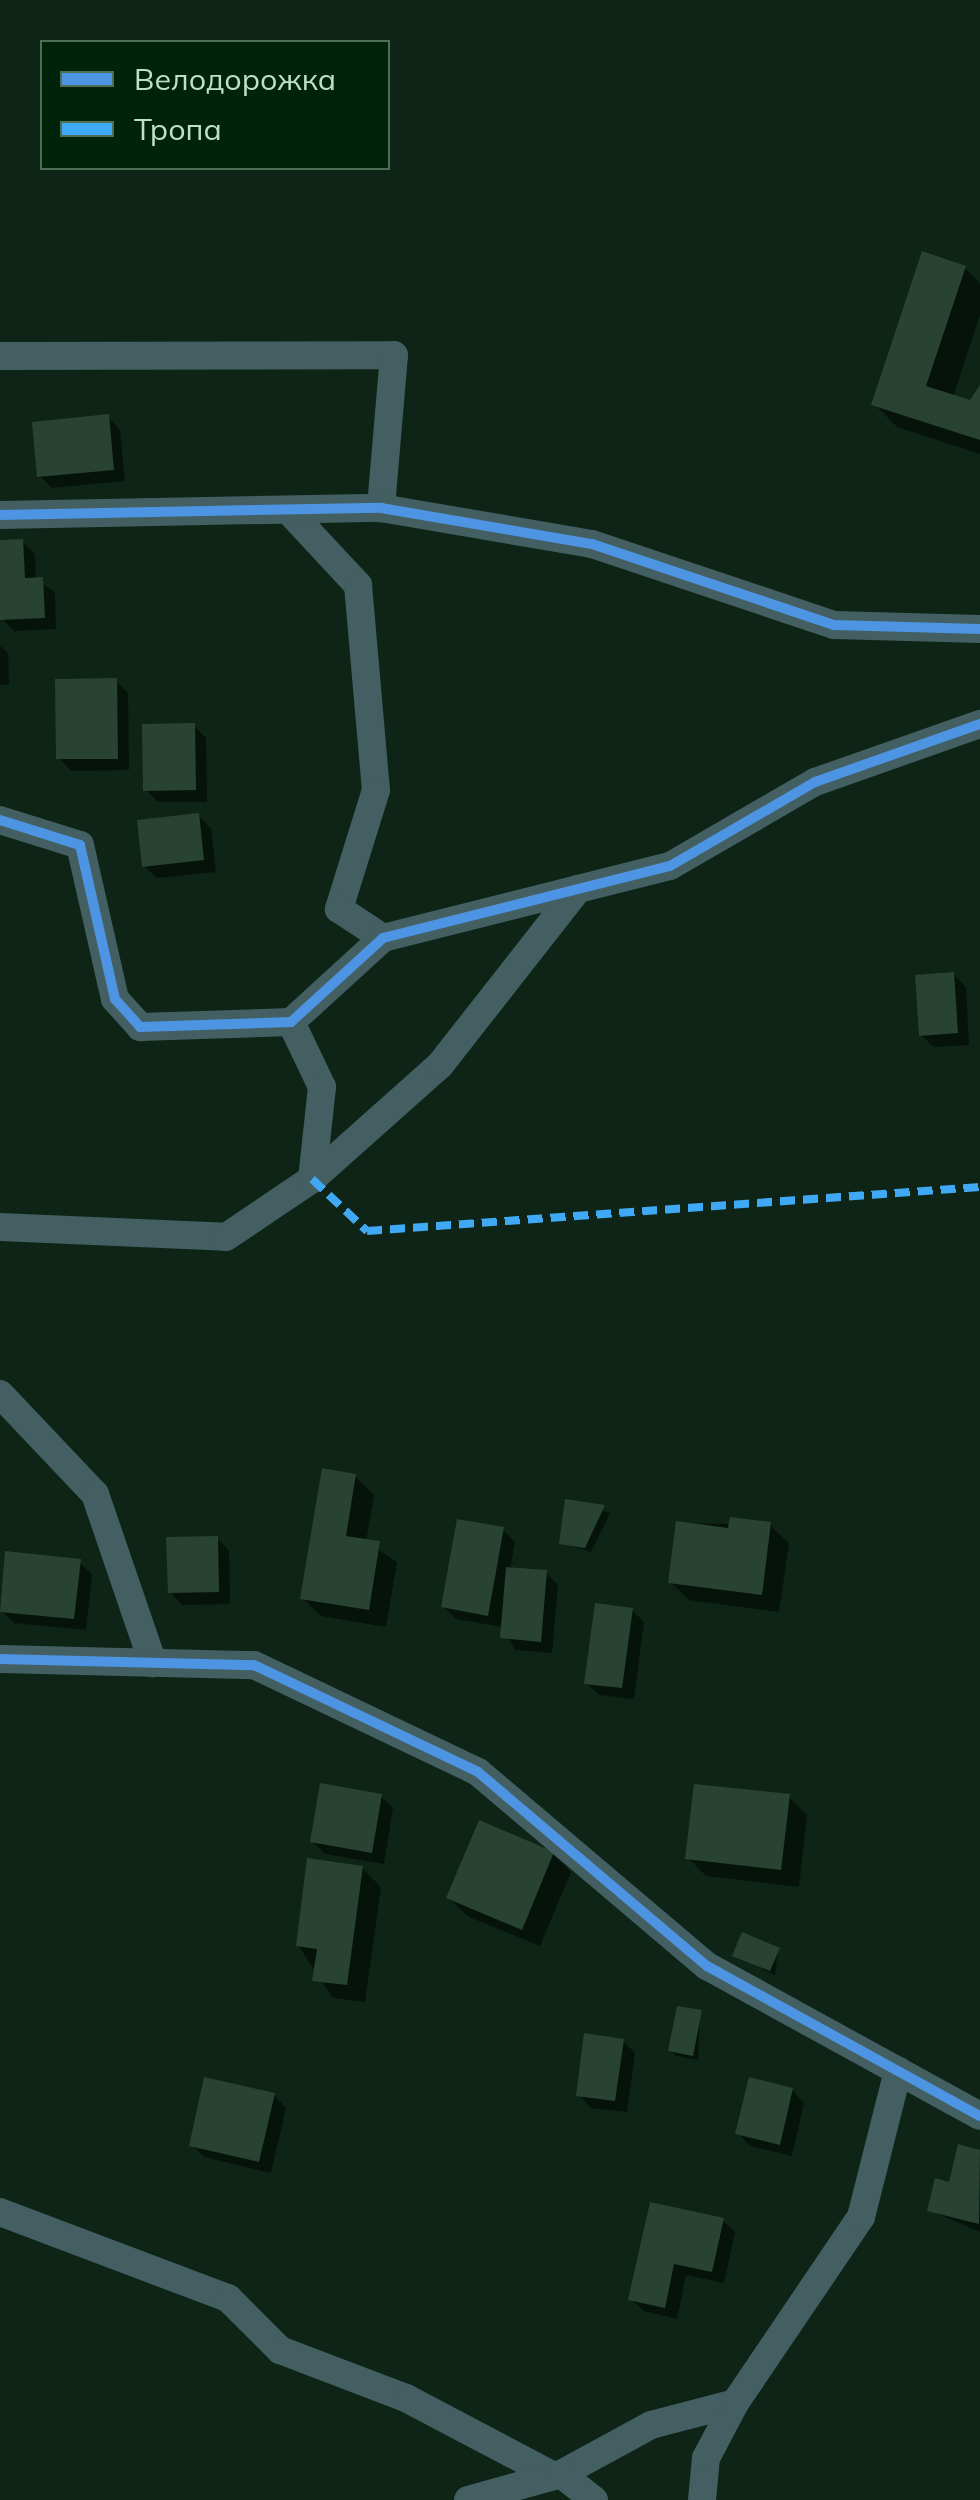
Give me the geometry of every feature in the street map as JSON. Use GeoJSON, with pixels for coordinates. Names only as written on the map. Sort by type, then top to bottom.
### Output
{"type":"FeatureCollection","features":[{"type":"Feature","properties":{"kind":"street"},"geometry":{"type":"LineString","coordinates":[[0,356],[394,354],[381,508]]}},
{"type":"Feature","properties":{"kind":"street"},"geometry":{"type":"LineString","coordinates":[[0,515],[381,508],[592,544],[834,625],[980,629]]}},
{"type":"Feature","properties":{"kind":"street"},"geometry":{"type":"LineString","coordinates":[[288,510],[358,585],[376,790],[339,909],[384,938]]}},
{"type":"Feature","properties":{"kind":"street"},"geometry":{"type":"LineString","coordinates":[[0,820],[80,845],[115,999],[140,1026],[291,1022],[384,938],[670,866],[814,782],[980,724]]}},
{"type":"Feature","properties":{"kind":"street"},"geometry":{"type":"LineString","coordinates":[[0,1227],[226,1238],[312,1179],[440,1065],[578,889]]}},
{"type":"Feature","properties":{"kind":"street"},"geometry":{"type":"LineString","coordinates":[[291,1022],[322,1087],[312,1179]]}},
{"type":"Feature","properties":{"kind":"street"},"geometry":{"type":"LineString","coordinates":[[0,1394],[96,1494],[154,1662]]}},
{"type":"Feature","properties":{"kind":"street"},"geometry":{"type":"LineString","coordinates":[[0,1660],[254,1665],[478,1772],[708,1966],[980,2116]]}},
{"type":"Feature","properties":{"kind":"street"},"geometry":{"type":"LineString","coordinates":[[702,2500],[706,2458],[735,2402],[862,2217],[898,2071]]}},
{"type":"Feature","properties":{"kind":"street"},"geometry":{"type":"LineString","coordinates":[[0,2212],[228,2298],[280,2350],[406,2398],[558,2474],[594,2500]]}},
{"type":"Feature","properties":{"kind":"street"},"geometry":{"type":"LineString","coordinates":[[468,2500],[558,2474],[651,2425],[735,2402]]}},
{"type":"Feature","properties":{"kind":"building"},"geometry":{"type":"Polygon","coordinates":[[[922,251],[966,266],[926,386],[970,400],[980,385],[980,440],[871,405],[922,251]]]}},
{"type":"Feature","properties":{"kind":"building"},"geometry":{"type":"Polygon","coordinates":[[[109,414],[114,470],[37,477],[32,422],[109,414]]]}},
{"type":"Feature","properties":{"kind":"building"},"geometry":{"type":"Polygon","coordinates":[[[23,539],[25,578],[43,577],[45,618],[0,620],[0,540],[23,539]]]}},
{"type":"Feature","properties":{"kind":"building"},"geometry":{"type":"Polygon","coordinates":[[[117,678],[118,759],[56,759],[55,679],[117,678]]]}},
{"type":"Feature","properties":{"kind":"building"},"geometry":{"type":"Polygon","coordinates":[[[195,723],[196,790],[143,791],[142,724],[195,723]]]}},
{"type":"Feature","properties":{"kind":"building"},"geometry":{"type":"Polygon","coordinates":[[[199,813],[204,860],[142,867],[137,820],[199,813]]]}},
{"type":"Feature","properties":{"kind":"building"},"geometry":{"type":"Polygon","coordinates":[[[954,972],[958,1033],[919,1036],[915,975],[954,972]]]}},
{"type":"Feature","properties":{"kind":"building"},"geometry":{"type":"Polygon","coordinates":[[[322,1468],[356,1474],[346,1536],[380,1541],[369,1610],[300,1599],[322,1468]]]}},
{"type":"Feature","properties":{"kind":"building"},"geometry":{"type":"Polygon","coordinates":[[[565,1499],[605,1505],[585,1548],[559,1544],[565,1499]]]}},
{"type":"Feature","properties":{"kind":"building"},"geometry":{"type":"Polygon","coordinates":[[[730,1517],[771,1522],[762,1595],[668,1583],[676,1521],[728,1528],[730,1517]]]}},
{"type":"Feature","properties":{"kind":"building"},"geometry":{"type":"Polygon","coordinates":[[[457,1519],[504,1527],[488,1616],[441,1607],[457,1519]]]}},
{"type":"Feature","properties":{"kind":"building"},"geometry":{"type":"Polygon","coordinates":[[[218,1536],[219,1592],[168,1593],[166,1537],[218,1536]]]}},
{"type":"Feature","properties":{"kind":"building"},"geometry":{"type":"Polygon","coordinates":[[[5,1551],[81,1559],[74,1619],[0,1612],[5,1551]]]}},
{"type":"Feature","properties":{"kind":"building"},"geometry":{"type":"Polygon","coordinates":[[[506,1567],[547,1570],[541,1642],[500,1638],[506,1567]]]}},
{"type":"Feature","properties":{"kind":"building"},"geometry":{"type":"Polygon","coordinates":[[[595,1603],[633,1608],[622,1688],[584,1684],[595,1603]]]}},
{"type":"Feature","properties":{"kind":"building"},"geometry":{"type":"Polygon","coordinates":[[[320,1783],[382,1794],[372,1853],[310,1842],[320,1783]]]}},
{"type":"Feature","properties":{"kind":"building"},"geometry":{"type":"Polygon","coordinates":[[[694,1784],[790,1794],[781,1870],[685,1859],[694,1784]]]}},
{"type":"Feature","properties":{"kind":"building"},"geometry":{"type":"Polygon","coordinates":[[[479,1820],[554,1852],[522,1930],[446,1898],[479,1820]]]}},
{"type":"Feature","properties":{"kind":"building"},"geometry":{"type":"Polygon","coordinates":[[[307,1858],[363,1866],[347,1985],[312,1981],[317,1949],[296,1946],[307,1858]]]}},
{"type":"Feature","properties":{"kind":"building"},"geometry":{"type":"Polygon","coordinates":[[[742,1932],[780,1948],[770,1971],[732,1956],[742,1932]]]}},
{"type":"Feature","properties":{"kind":"building"},"geometry":{"type":"Polygon","coordinates":[[[677,2006],[702,2010],[693,2056],[668,2051],[677,2006]]]}},
{"type":"Feature","properties":{"kind":"building"},"geometry":{"type":"Polygon","coordinates":[[[584,2033],[624,2039],[615,2101],[576,2096],[584,2033]]]}},
{"type":"Feature","properties":{"kind":"building"},"geometry":{"type":"Polygon","coordinates":[[[204,2077],[275,2093],[259,2162],[189,2146],[204,2077]]]}},
{"type":"Feature","properties":{"kind":"building"},"geometry":{"type":"Polygon","coordinates":[[[749,2077],[793,2088],[780,2145],[735,2134],[749,2077]]]}},
{"type":"Feature","properties":{"kind":"building"},"geometry":{"type":"Polygon","coordinates":[[[958,2144],[980,2150],[979,2224],[927,2211],[935,2178],[949,2182],[958,2144]]]}},
{"type":"Feature","properties":{"kind":"building"},"geometry":{"type":"Polygon","coordinates":[[[650,2202],[724,2218],[712,2272],[674,2264],[665,2308],[628,2300],[650,2202]]]}},
{"type":"Feature","properties":{"kind":"marked path"},"geometry":{"type":"LineString","coordinates":[[312,1179],[367,1231],[980,1187]]}},
{"type":"Feature","properties":{"kind":"cycle path"},"geometry":{"type":"LineString","coordinates":[[0,515],[381,508],[592,544],[834,625],[980,629]]}},
{"type":"Feature","properties":{"kind":"cycle path"},"geometry":{"type":"LineString","coordinates":[[0,820],[80,845],[115,999],[140,1027],[291,1022],[383,938],[670,866],[815,782],[980,724]]}},
{"type":"Feature","properties":{"kind":"cycle path"},"geometry":{"type":"LineString","coordinates":[[0,1659],[254,1665],[478,1772],[707,1966],[980,2116]]}}]}
